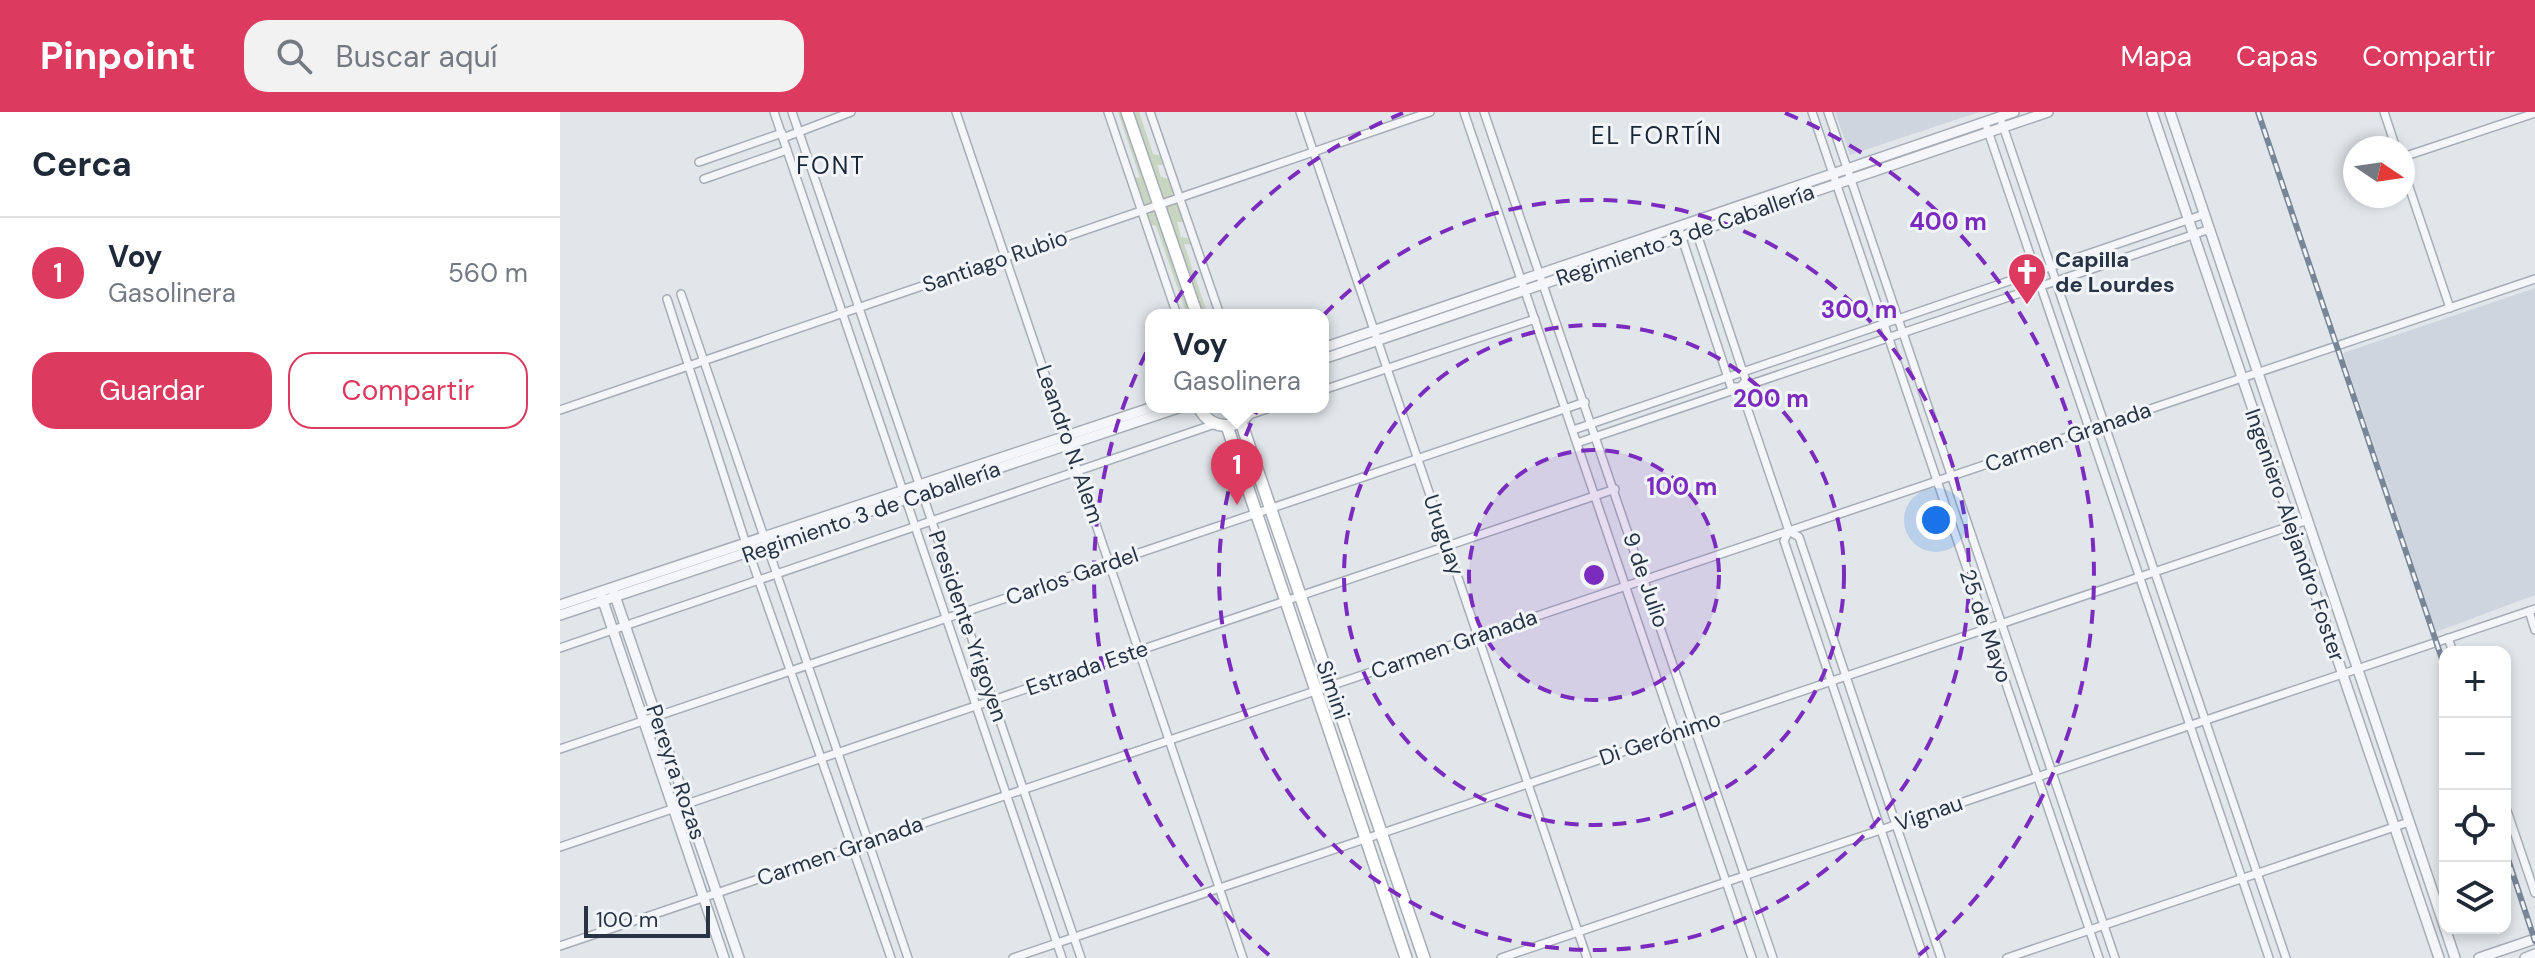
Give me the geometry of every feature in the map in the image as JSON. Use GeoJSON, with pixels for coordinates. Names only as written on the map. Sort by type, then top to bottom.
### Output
{"type":"FeatureCollection","features":[{"type":"Feature","properties":{"kind":"main road"},"geometry":{"type":"LineString","coordinates":[[1127,112],[1195,309]]}},
{"type":"Feature","properties":{"kind":"main road"},"geometry":{"type":"LineString","coordinates":[[1203,413],[1207,419],[1221,425],[1248,415]]}},
{"type":"Feature","properties":{"kind":"main road","name":"Simini"},"geometry":{"type":"LineString","coordinates":[[1248,415],[1271,508],[1424,958]]}},
{"type":"Feature","properties":{"kind":"main road","name":"Simini"},"geometry":{"type":"LineString","coordinates":[[1221,425],[1256,513],[1406,958]]}},
{"type":"Feature","properties":{"kind":"street","name":"Presidente Yrigoyen"},"geometry":{"type":"LineString","coordinates":[[774,112],[1062,958]]}},
{"type":"Feature","properties":{"kind":"street","name":"Presidente Yrigoyen"},"geometry":{"type":"LineString","coordinates":[[792,112],[1081,958]]}},
{"type":"Feature","properties":{"kind":"street"},"geometry":{"type":"LineString","coordinates":[[699,162],[851,112]]}},
{"type":"Feature","properties":{"kind":"street","name":"Leandro N. Alem"},"geometry":{"type":"LineString","coordinates":[[956,112],[1243,958]]}},
{"type":"Feature","properties":{"kind":"street"},"geometry":{"type":"LineString","coordinates":[[1108,112],[1175,309]]}},
{"type":"Feature","properties":{"kind":"street"},"geometry":{"type":"LineString","coordinates":[[1150,112],[1218,309]]}},
{"type":"Feature","properties":{"kind":"street","name":"Uruguay"},"geometry":{"type":"LineString","coordinates":[[1300,112],[1587,958]]}},
{"type":"Feature","properties":{"kind":"street","name":"Santiago Rubio"},"geometry":{"type":"LineString","coordinates":[[560,410],[1430,112]]}},
{"type":"Feature","properties":{"kind":"street","name":"9 de Julio"},"geometry":{"type":"LineString","coordinates":[[1464,112],[1752,958]]}},
{"type":"Feature","properties":{"kind":"street","name":"9 de Julio"},"geometry":{"type":"LineString","coordinates":[[1484,112],[1773,958]]}},
{"type":"Feature","properties":{"kind":"street","name":"25 de Mayo"},"geometry":{"type":"LineString","coordinates":[[1812,112],[2099,958]]}},
{"type":"Feature","properties":{"kind":"street","name":"25 de Mayo"},"geometry":{"type":"LineString","coordinates":[[1828,112],[2115,958]]}},
{"type":"Feature","properties":{"kind":"street","name":"Regimiento 3 de Caballería"},"geometry":{"type":"LineString","coordinates":[[2001,122],[2014,112]]}},
{"type":"Feature","properties":{"kind":"street","name":"Regimiento 3 de Caballería"},"geometry":{"type":"LineString","coordinates":[[1329,347],[1376,335],[2001,122],[2048,112]]}},
{"type":"Feature","properties":{"kind":"street","name":"Ingeniero Alejandro Foster"},"geometry":{"type":"LineString","coordinates":[[2152,112],[2439,958]]}},
{"type":"Feature","properties":{"kind":"street","name":"Ingeniero Alejandro Foster"},"geometry":{"type":"LineString","coordinates":[[2170,112],[2439,910]]}},
{"type":"Feature","properties":{"kind":"street"},"geometry":{"type":"LineString","coordinates":[[2384,112],[2392,136]]}},
{"type":"Feature","properties":{"kind":"street"},"geometry":{"type":"LineString","coordinates":[[2415,153],[2535,113]]}},
{"type":"Feature","properties":{"kind":"street"},"geometry":{"type":"LineString","coordinates":[[2001,122],[2286,958]]}},
{"type":"Feature","properties":{"kind":"street"},"geometry":{"type":"LineString","coordinates":[[1987,127],[2269,958]]}},
{"type":"Feature","properties":{"kind":"street"},"geometry":{"type":"LineString","coordinates":[[704,179],[787,150]]}},
{"type":"Feature","properties":{"kind":"street"},"geometry":{"type":"LineString","coordinates":[[2415,204],[2450,308]]}},
{"type":"Feature","properties":{"kind":"street"},"geometry":{"type":"LineString","coordinates":[[1573,430],[2205,214]]}},
{"type":"Feature","properties":{"kind":"street"},"geometry":{"type":"LineString","coordinates":[[1680,231],[1731,387],[1740,387],[1746,381],[1744,373],[1694,226]]}},
{"type":"Feature","properties":{"kind":"street"},"geometry":{"type":"LineString","coordinates":[[1577,443],[2210,229]]}},
{"type":"Feature","properties":{"kind":"street","name":"Carmen Granada"},"geometry":{"type":"LineString","coordinates":[[560,946],[2535,279]]}},
{"type":"Feature","properties":{"kind":"street"},"geometry":{"type":"LineString","coordinates":[[681,294],[908,958]]}},
{"type":"Feature","properties":{"kind":"street"},"geometry":{"type":"LineString","coordinates":[[667,299],[748,548],[891,958]]}},
{"type":"Feature","properties":{"kind":"street"},"geometry":{"type":"LineString","coordinates":[[1329,388],[1535,319]]}},
{"type":"Feature","properties":{"kind":"street","name":"Regimiento 3 de Caballería"},"geometry":{"type":"LineString","coordinates":[[1329,356],[1376,335]]}},
{"type":"Feature","properties":{"kind":"street"},"geometry":{"type":"LineString","coordinates":[[1740,387],[1789,531],[1799,537],[1941,958]]}},
{"type":"Feature","properties":{"kind":"street","name":"Carlos Gardel"},"geometry":{"type":"LineString","coordinates":[[560,749],[1585,402]]}},
{"type":"Feature","properties":{"kind":"street","name":"Regimiento 3 de Caballería"},"geometry":{"type":"LineString","coordinates":[[1069,440],[1145,410]]}},
{"type":"Feature","properties":{"kind":"street","name":"Regimiento 3 de Caballería"},"geometry":{"type":"LineString","coordinates":[[560,615],[614,591],[1069,440],[1161,413]]}},
{"type":"Feature","properties":{"kind":"street"},"geometry":{"type":"LineString","coordinates":[[560,648],[1221,425]]}},
{"type":"Feature","properties":{"kind":"street","name":"Estrada Este"},"geometry":{"type":"LineString","coordinates":[[560,847],[1615,489]]}},
{"type":"Feature","properties":{"kind":"street","name":"Di Gerónimo"},"geometry":{"type":"LineString","coordinates":[[1013,958],[2308,520]]}},
{"type":"Feature","properties":{"kind":"street"},"geometry":{"type":"LineString","coordinates":[[1789,531],[1784,541],[1924,958]]}},
{"type":"Feature","properties":{"kind":"street","name":"Pereyra Rozas"},"geometry":{"type":"LineString","coordinates":[[614,591],[739,958]]}},
{"type":"Feature","properties":{"kind":"street","name":"Regimiento 3 de Caballería"},"geometry":{"type":"LineString","coordinates":[[560,605],[601,596]]}},
{"type":"Feature","properties":{"kind":"street","name":"Pereyra Rozas"},"geometry":{"type":"LineString","coordinates":[[601,596],[724,958]]}},
{"type":"Feature","properties":{"kind":"street"},"geometry":{"type":"LineString","coordinates":[[2532,610],[2535,630]]}},
{"type":"Feature","properties":{"kind":"street","name":"Vignau"},"geometry":{"type":"LineString","coordinates":[[1501,958],[2532,610]]}},
{"type":"Feature","properties":{"kind":"street"},"geometry":{"type":"LineString","coordinates":[[2448,638],[2451,646]]}},
{"type":"Feature","properties":{"kind":"street"},"geometry":{"type":"LineString","coordinates":[[2007,958],[2409,822]]}},
{"type":"Feature","properties":{"kind":"street"},"geometry":{"type":"LineString","coordinates":[[2511,823],[2535,893]]}},
{"type":"Feature","properties":{"kind":"street","name":"Ingeniero Alejandro Foster"},"geometry":{"type":"LineString","coordinates":[[2447,934],[2455,958]]}},
{"type":"Feature","properties":{"kind":"street"},"geometry":{"type":"LineString","coordinates":[[2479,958],[2535,939]]}},
{"type":"Feature","properties":{"kind":"street"},"geometry":{"type":"LineString","coordinates":[[2525,958],[2535,954]]}},
{"type":"Feature","properties":{"kind":"shaded area"},"geometry":{"type":"Polygon","coordinates":[[[1835,112],[1979,112],[1850,155],[1835,112]]]}},
{"type":"Feature","properties":{"kind":"shaded area"},"geometry":{"type":"Polygon","coordinates":[[[2535,288],[2535,595],[2436,632],[2343,353],[2535,288]]]}},
{"type":"Feature","properties":{"kind":"green space"},"geometry":{"type":"Polygon","coordinates":[[[1118,112],[1124,112],[1191,309],[1185,309],[1156,226],[1149,224],[1133,177],[1140,178],[1118,112]]]}},
{"type":"Feature","properties":{"kind":"green space"},"geometry":{"type":"Polygon","coordinates":[[[1132,112],[1139,112],[1153,154],[1162,156],[1166,165],[1157,165],[1161,177],[1170,179],[1185,222],[1177,222],[1181,237],[1191,239],[1193,245],[1184,244],[1206,309],[1199,309],[1132,112]]]}},
{"type":"Feature","properties":{"kind":"railway"},"geometry":{"type":"LineString","coordinates":[[2258,112],[2439,650]]}},
{"type":"Feature","properties":{"kind":"railway"},"geometry":{"type":"LineString","coordinates":[[2509,862],[2535,941]]}},
{"type":"Feature","properties":{"kind":"place","name":"Capilla de Lourdes"},"geometry":{"type":"Point","coordinates":[2027,306]}},
{"type":"Feature","properties":{"kind":"place","name":"Voy"},"geometry":{"type":"Point","coordinates":[1237,505]}},
{"type":"Feature","properties":{"kind":"district","name":"EL FORTÍN"},"geometry":{"type":"Point","coordinates":[1657,135]}},
{"type":"Feature","properties":{"kind":"district","name":"FONT"},"geometry":{"type":"Point","coordinates":[831,165]}}]}
